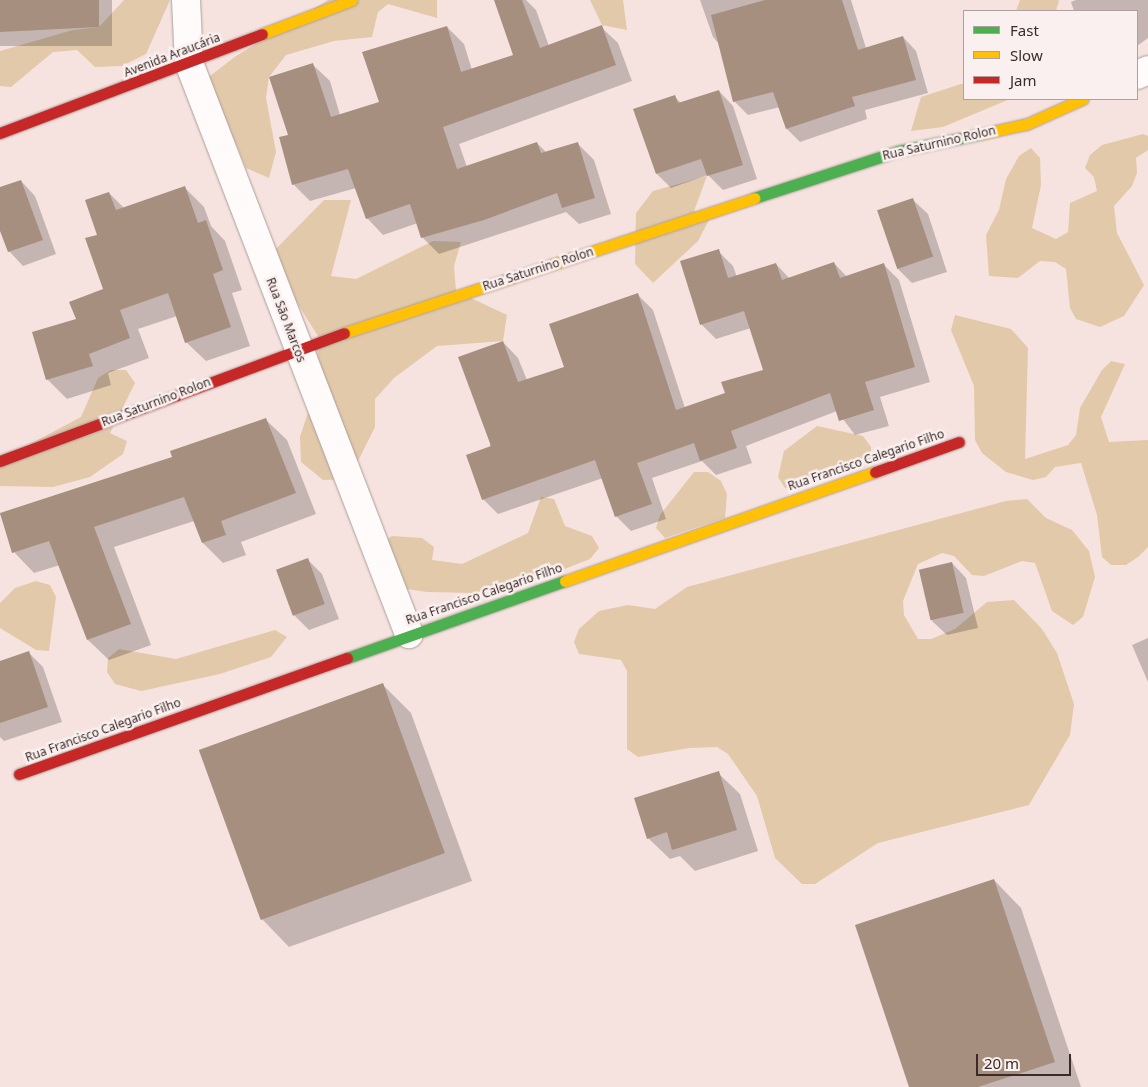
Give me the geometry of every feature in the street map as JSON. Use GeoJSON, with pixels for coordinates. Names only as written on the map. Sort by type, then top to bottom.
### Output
{"type":"FeatureCollection","features":[{"type":"Feature","properties":{"kind":"street","name":"Rua São Marcos"},"geometry":{"type":"LineString","coordinates":[[186,0],[189,63],[296,348],[409,634]]}},
{"type":"Feature","properties":{"kind":"street","name":"Avenida Araucária"},"geometry":{"type":"LineString","coordinates":[[0,133],[352,0]]}},
{"type":"Feature","properties":{"kind":"street","name":"Rua Saturnino Rolon"},"geometry":{"type":"LineString","coordinates":[[0,461],[296,348],[899,150],[1027,124],[1081,100]]}},
{"type":"Feature","properties":{"kind":"street","name":"Rua Francisco Calegario Filho"},"geometry":{"type":"LineString","coordinates":[[19,774],[409,634],[959,442]]}},
{"type":"Feature","properties":{"kind":"shaded area"},"geometry":{"type":"Polygon","coordinates":[[[124,0],[170,0],[146,54],[122,66],[95,67],[77,50],[53,52],[11,87],[0,86],[0,51],[73,30],[99,27],[124,0]]]}},
{"type":"Feature","properties":{"kind":"shaded area"},"geometry":{"type":"Polygon","coordinates":[[[328,0],[437,0],[437,18],[388,4],[378,12],[372,37],[334,41],[286,55],[269,77],[266,98],[276,152],[269,178],[246,168],[236,144],[218,122],[193,115],[193,89],[236,56],[328,0]]]}},
{"type":"Feature","properties":{"kind":"shaded area"},"geometry":{"type":"Polygon","coordinates":[[[590,0],[623,0],[627,30],[602,25],[590,0]]]}},
{"type":"Feature","properties":{"kind":"shaded area"},"geometry":{"type":"Polygon","coordinates":[[[1020,0],[1059,1],[1056,10],[1016,10],[1020,0]]]}},
{"type":"Feature","properties":{"kind":"shaded area"},"geometry":{"type":"Polygon","coordinates":[[[963,83],[963,100],[1008,100],[943,127],[911,131],[921,97],[963,83]]]}},
{"type":"Feature","properties":{"kind":"shaded area"},"geometry":{"type":"Polygon","coordinates":[[[1143,134],[1148,136],[1148,150],[1136,158],[1137,173],[1132,186],[1114,206],[1117,233],[1144,285],[1124,316],[1100,327],[1076,319],[1070,308],[1066,269],[1055,262],[1040,261],[1018,278],[989,276],[986,235],[999,210],[1006,179],[1019,156],[1031,148],[1040,158],[1041,185],[1032,228],[1056,239],[1068,232],[1070,203],[1097,191],[1094,177],[1085,168],[1090,155],[1102,145],[1143,134]]]}},
{"type":"Feature","properties":{"kind":"shaded area"},"geometry":{"type":"Polygon","coordinates":[[[707,176],[694,211],[710,218],[698,241],[653,283],[635,264],[636,213],[653,191],[707,176]]]}},
{"type":"Feature","properties":{"kind":"shaded area"},"geometry":{"type":"Polygon","coordinates":[[[324,200],[351,200],[331,276],[356,279],[433,241],[461,242],[454,266],[456,291],[507,315],[503,341],[437,346],[394,378],[375,399],[375,427],[349,479],[323,480],[301,462],[300,437],[316,388],[318,336],[268,257],[324,200]]]}},
{"type":"Feature","properties":{"kind":"shaded area"},"geometry":{"type":"Polygon","coordinates":[[[955,315],[1011,329],[1028,348],[1025,459],[1068,445],[1076,435],[1080,408],[1102,370],[1111,361],[1125,364],[1101,417],[1109,442],[1148,440],[1148,547],[1138,557],[1126,565],[1111,565],[1102,557],[1097,515],[1081,463],[1055,467],[1046,477],[1033,480],[1006,472],[982,453],[975,440],[974,386],[951,330],[955,315]]]}},
{"type":"Feature","properties":{"kind":"shaded area"},"geometry":{"type":"Polygon","coordinates":[[[111,370],[126,370],[135,383],[110,433],[127,441],[123,454],[90,477],[53,487],[0,486],[0,460],[81,417],[98,378],[111,370]]]}},
{"type":"Feature","properties":{"kind":"shaded area"},"geometry":{"type":"Polygon","coordinates":[[[817,426],[863,436],[871,447],[871,461],[798,490],[785,488],[778,477],[784,451],[817,426]]]}},
{"type":"Feature","properties":{"kind":"shaded area"},"geometry":{"type":"Polygon","coordinates":[[[694,472],[708,472],[721,481],[727,494],[725,518],[665,538],[656,528],[660,515],[694,472]]]}},
{"type":"Feature","properties":{"kind":"shaded area"},"geometry":{"type":"Polygon","coordinates":[[[541,497],[554,499],[565,526],[592,536],[599,548],[590,559],[526,584],[473,593],[427,592],[400,588],[380,544],[392,536],[422,538],[434,547],[432,560],[462,564],[528,533],[541,497]]]}},
{"type":"Feature","properties":{"kind":"shaded area"},"geometry":{"type":"Polygon","coordinates":[[[1027,499],[1046,518],[1072,530],[1089,551],[1095,577],[1083,617],[1073,625],[1052,611],[1035,563],[1022,561],[984,576],[972,575],[954,556],[942,553],[918,564],[903,601],[904,615],[918,639],[931,639],[955,629],[987,602],[1014,600],[1042,629],[1057,653],[1074,704],[1070,735],[1029,805],[878,843],[815,884],[802,884],[775,858],[757,796],[728,754],[717,747],[689,748],[638,757],[627,749],[627,671],[621,660],[579,654],[574,642],[579,629],[599,611],[628,605],[655,609],[687,587],[1006,501],[1027,499]]]}},
{"type":"Feature","properties":{"kind":"shaded area"},"geometry":{"type":"Polygon","coordinates":[[[36,581],[50,585],[56,597],[49,651],[36,650],[0,628],[0,603],[15,588],[36,581]]]}},
{"type":"Feature","properties":{"kind":"shaded area"},"geometry":{"type":"Polygon","coordinates":[[[275,630],[287,637],[271,657],[220,674],[141,691],[115,684],[107,672],[108,658],[119,649],[176,659],[275,630]]]}},
{"type":"Feature","properties":{"kind":"building"},"geometry":{"type":"Polygon","coordinates":[[[0,0],[99,0],[99,27],[0,32],[0,0]]]}},
{"type":"Feature","properties":{"kind":"building"},"geometry":{"type":"Polygon","coordinates":[[[494,0],[522,0],[540,48],[602,25],[616,65],[443,127],[457,169],[537,142],[541,153],[578,142],[595,198],[562,208],[557,193],[484,220],[421,238],[410,204],[366,219],[348,169],[292,185],[279,137],[288,135],[269,77],[313,63],[331,117],[379,102],[362,52],[447,26],[461,72],[513,55],[494,0]]]}},
{"type":"Feature","properties":{"kind":"building"},"geometry":{"type":"Polygon","coordinates":[[[765,0],[842,0],[858,50],[903,36],[916,80],[852,97],[855,106],[786,129],[773,92],[733,102],[711,15],[765,0]]]}},
{"type":"Feature","properties":{"kind":"building"},"geometry":{"type":"Polygon","coordinates":[[[719,90],[743,165],[707,176],[701,159],[656,174],[633,109],[675,95],[678,103],[719,90]]]}},
{"type":"Feature","properties":{"kind":"building"},"geometry":{"type":"Polygon","coordinates":[[[21,180],[43,240],[8,252],[0,231],[0,187],[21,180]]]}},
{"type":"Feature","properties":{"kind":"building"},"geometry":{"type":"Polygon","coordinates":[[[185,186],[198,223],[206,220],[223,270],[213,274],[231,327],[185,343],[168,293],[120,310],[130,338],[89,354],[93,366],[46,380],[32,332],[76,319],[69,302],[103,289],[85,238],[97,235],[85,200],[109,192],[116,210],[185,186]]]}},
{"type":"Feature","properties":{"kind":"building"},"geometry":{"type":"Polygon","coordinates":[[[913,198],[933,257],[897,269],[877,210],[913,198]]]}},
{"type":"Feature","properties":{"kind":"building"},"geometry":{"type":"Polygon","coordinates":[[[719,249],[728,278],[776,263],[782,280],[834,262],[840,278],[884,263],[915,367],[865,382],[874,410],[839,421],[830,393],[731,431],[737,448],[700,461],[694,443],[637,463],[652,504],[615,517],[595,460],[482,500],[466,455],[491,446],[458,357],[503,341],[518,382],[564,367],[549,324],[638,293],[676,410],[725,393],[721,382],[763,370],[744,311],[700,325],[680,261],[719,249]]]}},
{"type":"Feature","properties":{"kind":"building"},"geometry":{"type":"Polygon","coordinates":[[[266,418],[296,493],[221,521],[226,535],[202,543],[184,497],[94,527],[131,624],[87,640],[49,541],[12,553],[0,513],[172,457],[170,451],[266,418]]]}},
{"type":"Feature","properties":{"kind":"building"},"geometry":{"type":"Polygon","coordinates":[[[308,558],[325,604],[293,616],[276,570],[308,558]]]}},
{"type":"Feature","properties":{"kind":"building"},"geometry":{"type":"Polygon","coordinates":[[[952,562],[964,613],[931,620],[919,570],[952,562]]]}},
{"type":"Feature","properties":{"kind":"building"},"geometry":{"type":"Polygon","coordinates":[[[29,651],[48,707],[0,723],[0,661],[29,651]]]}},
{"type":"Feature","properties":{"kind":"building"},"geometry":{"type":"Polygon","coordinates":[[[383,683],[445,853],[261,920],[199,750],[383,683]]]}},
{"type":"Feature","properties":{"kind":"building"},"geometry":{"type":"Polygon","coordinates":[[[719,771],[737,830],[672,850],[667,832],[647,839],[634,798],[719,771]]]}},
{"type":"Feature","properties":{"kind":"building"},"geometry":{"type":"Polygon","coordinates":[[[994,879],[1055,1062],[978,1087],[909,1087],[855,925],[994,879]]]}},
{"type":"Feature","properties":{"kind":"traffic: fast"},"geometry":{"type":"LineString","coordinates":[[754,198],[899,151],[981,134]]}},
{"type":"Feature","properties":{"kind":"traffic: fast"},"geometry":{"type":"LineString","coordinates":[[347,658],[565,581]]}},
{"type":"Feature","properties":{"kind":"traffic: slow"},"geometry":{"type":"LineString","coordinates":[[262,34],[352,0]]}},
{"type":"Feature","properties":{"kind":"traffic: slow"},"geometry":{"type":"LineString","coordinates":[[981,134],[1027,124],[1081,100]]}},
{"type":"Feature","properties":{"kind":"traffic: slow"},"geometry":{"type":"LineString","coordinates":[[344,333],[754,198]]}},
{"type":"Feature","properties":{"kind":"traffic: slow"},"geometry":{"type":"LineString","coordinates":[[565,581],[875,472]]}},
{"type":"Feature","properties":{"kind":"traffic: jam"},"geometry":{"type":"LineString","coordinates":[[0,133],[262,34]]}},
{"type":"Feature","properties":{"kind":"traffic: jam"},"geometry":{"type":"LineString","coordinates":[[0,461],[344,333]]}},
{"type":"Feature","properties":{"kind":"traffic: jam"},"geometry":{"type":"LineString","coordinates":[[875,472],[959,442]]}},
{"type":"Feature","properties":{"kind":"traffic: jam"},"geometry":{"type":"LineString","coordinates":[[19,774],[347,658]]}}]}
